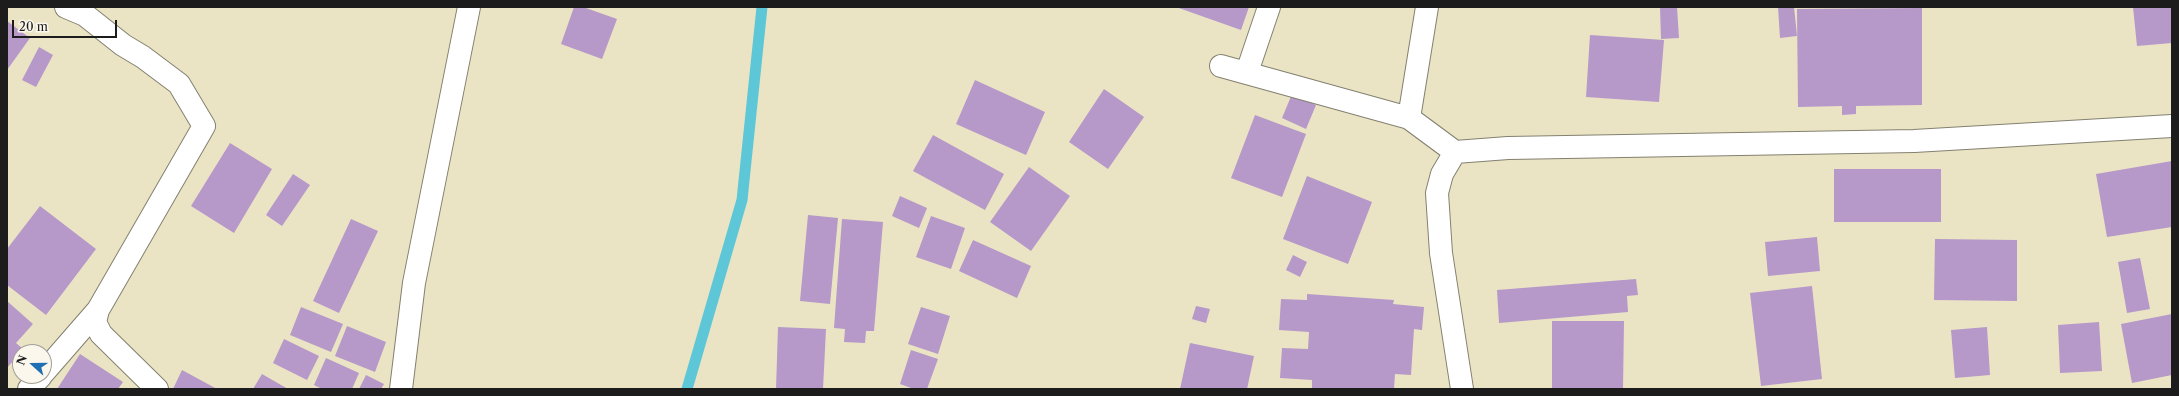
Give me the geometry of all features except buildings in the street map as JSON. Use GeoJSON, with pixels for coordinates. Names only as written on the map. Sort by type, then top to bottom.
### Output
{"type":"FeatureCollection","features":[{"type":"Feature","properties":{"kind":"street"},"geometry":{"type":"LineString","coordinates":[[52,363],[98,310],[204,126],[179,84],[144,57],[123,45],[85,15],[66,7]]}},
{"type":"Feature","properties":{"kind":"street"},"geometry":{"type":"LineString","coordinates":[[401,389],[414,283],[469,7]]}},
{"type":"Feature","properties":{"kind":"street"},"geometry":{"type":"LineString","coordinates":[[1247,72],[1269,7]]}},
{"type":"Feature","properties":{"kind":"street"},"geometry":{"type":"LineString","coordinates":[[1409,118],[1427,7]]}},
{"type":"Feature","properties":{"kind":"street"},"geometry":{"type":"LineString","coordinates":[[1221,66],[1409,118],[1455,152],[1516,148],[1914,141],[2172,126]]}},
{"type":"Feature","properties":{"kind":"street"},"geometry":{"type":"LineString","coordinates":[[1455,152],[1442,174],[1437,193],[1441,253],[1462,389]]}},
{"type":"Feature","properties":{"kind":"street"},"geometry":{"type":"LineString","coordinates":[[98,310],[95,322],[101,334],[157,389]]}},
{"type":"Feature","properties":{"kind":"waterway"},"geometry":{"type":"LineString","coordinates":[[687,389],[742,200],[762,7]]}}]}
